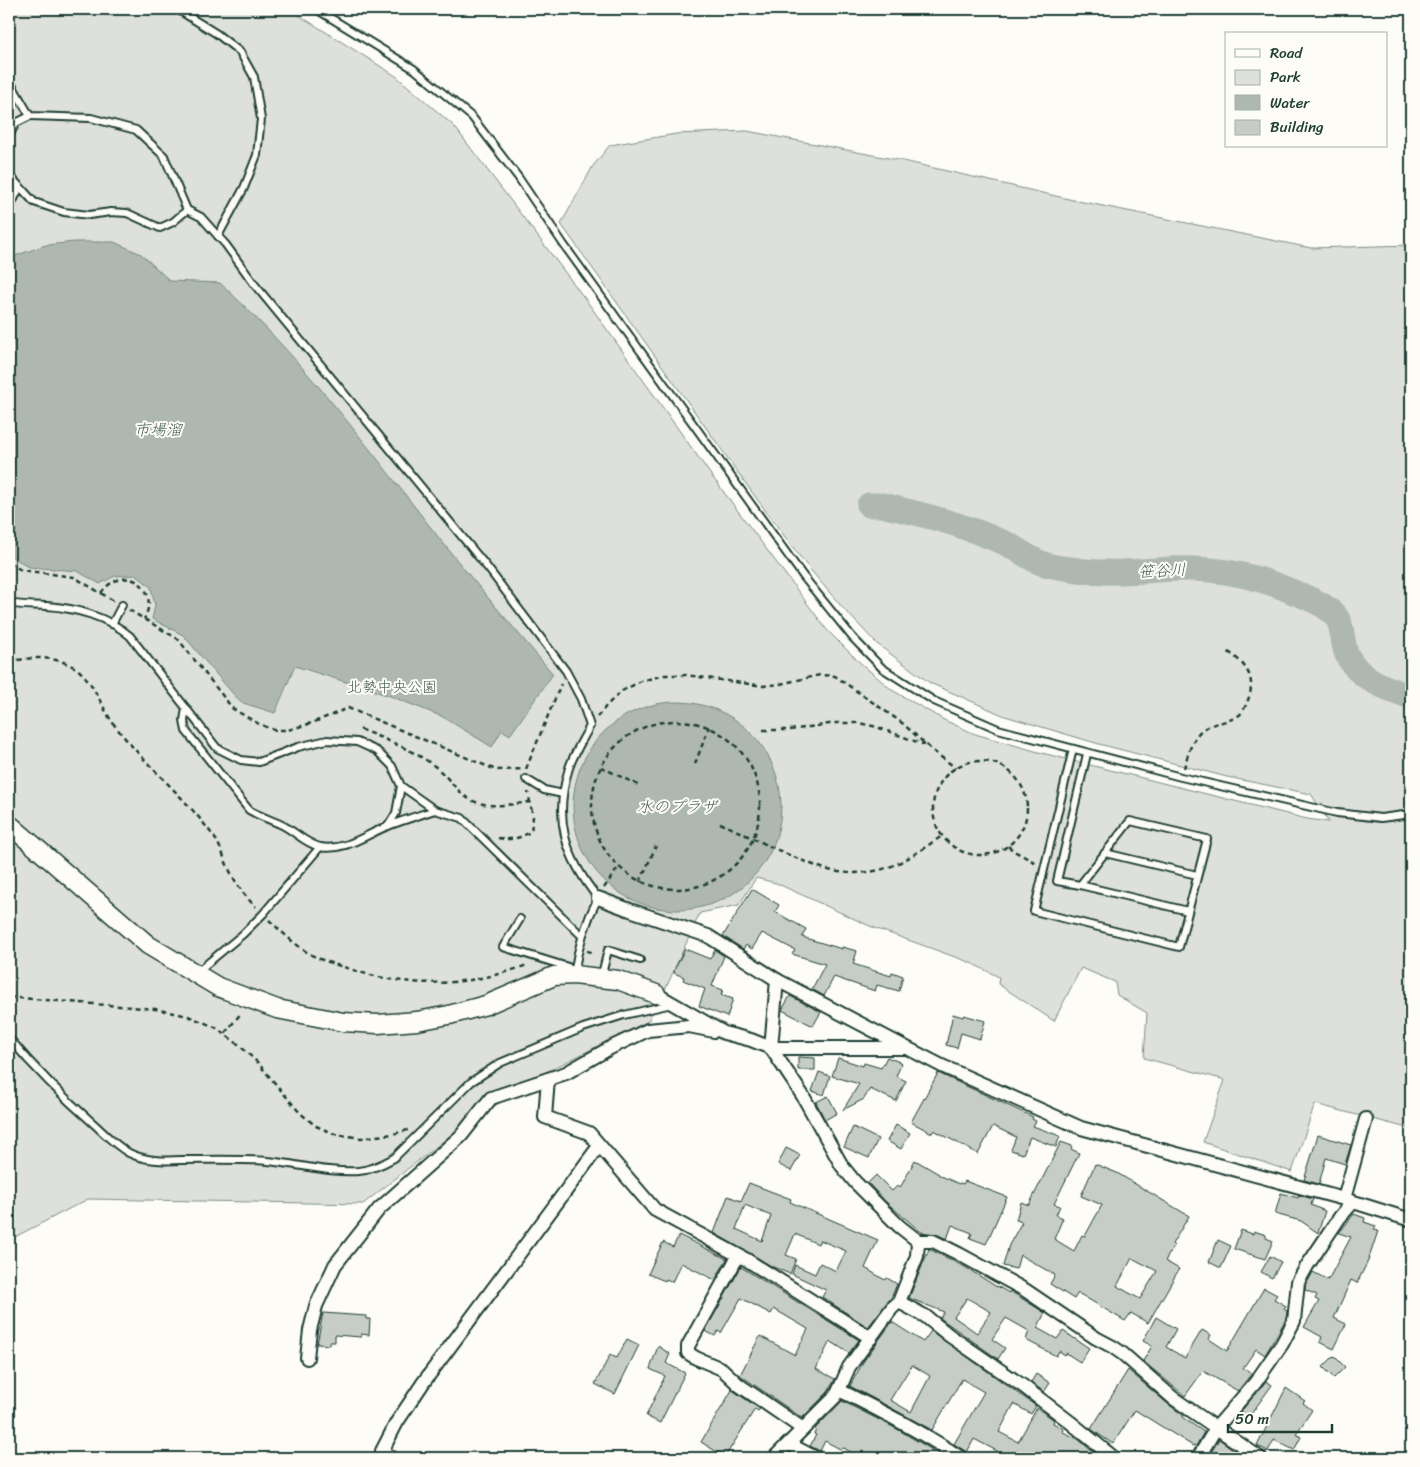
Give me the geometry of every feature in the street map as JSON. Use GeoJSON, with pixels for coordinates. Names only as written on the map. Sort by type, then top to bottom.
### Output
{"type":"FeatureCollection","features":[{"type":"Feature","properties":{"kind":"street"},"geometry":{"type":"LineString","coordinates":[[9,824],[148,945],[218,987],[277,1009],[343,1022],[378,1024],[417,1021],[486,1005],[554,976],[574,975],[618,980],[656,994],[724,1032]]}},
{"type":"Feature","properties":{"kind":"street"},"geometry":{"type":"LineString","coordinates":[[598,898],[708,936],[777,980],[907,1048],[942,1066],[1081,1128],[1349,1200],[1411,1220]]}},
{"type":"Feature","properties":{"kind":"street"},"geometry":{"type":"LineString","coordinates":[[777,980],[771,1048],[803,1096],[842,1166],[881,1208],[918,1241],[933,1242],[959,1254],[1024,1290],[1066,1319],[1123,1354],[1173,1398],[1260,1458]]}},
{"type":"Feature","properties":{"kind":"street"},"geometry":{"type":"LineString","coordinates":[[307,1358],[310,1330],[316,1306],[335,1265],[379,1209],[461,1136],[492,1098],[566,1073],[610,1048],[648,1030],[689,1026],[724,1032],[771,1048],[907,1048]]}},
{"type":"Feature","properties":{"kind":"street"},"geometry":{"type":"LineString","coordinates":[[548,1079],[545,1117],[589,1133],[655,1210],[738,1256],[871,1338]]}},
{"type":"Feature","properties":{"kind":"street"},"geometry":{"type":"LineString","coordinates":[[1198,1458],[1216,1428],[1255,1383],[1282,1344],[1294,1321],[1298,1282],[1349,1200],[1366,1119]]}},
{"type":"Feature","properties":{"kind":"street"},"geometry":{"type":"LineString","coordinates":[[392,1458],[382,1451],[397,1422],[423,1383],[599,1146]]}},
{"type":"Feature","properties":{"kind":"street"},"geometry":{"type":"LineString","coordinates":[[774,1458],[829,1404],[839,1390],[849,1367],[892,1308],[899,1302],[917,1256],[918,1241]]}},
{"type":"Feature","properties":{"kind":"street"},"geometry":{"type":"LineString","coordinates":[[738,1256],[688,1346],[688,1353],[722,1369],[740,1385],[803,1429]]}},
{"type":"Feature","properties":{"kind":"street"},"geometry":{"type":"LineString","coordinates":[[899,1302],[925,1316],[950,1336],[1023,1386],[1114,1458]]}},
{"type":"Feature","properties":{"kind":"street"},"geometry":{"type":"LineString","coordinates":[[839,1390],[898,1419],[961,1458]]}},
{"type":"Feature","properties":{"kind":"street"},"geometry":{"type":"LineString","coordinates":[[790,1444],[816,1458]]}},
{"type":"Feature","properties":{"kind":"lane"},"geometry":{"type":"LineString","coordinates":[[177,9],[217,34],[240,52],[254,77],[261,119],[257,155],[244,188],[218,236]]}},
{"type":"Feature","properties":{"kind":"lane"},"geometry":{"type":"LineString","coordinates":[[316,9],[414,69],[472,118],[518,177],[564,245],[803,576],[853,638],[882,668],[934,701],[998,729],[1087,754],[1337,813],[1381,818],[1411,814]]}},
{"type":"Feature","properties":{"kind":"lane"},"geometry":{"type":"LineString","coordinates":[[9,80],[30,116]]}},
{"type":"Feature","properties":{"kind":"lane"},"geometry":{"type":"LineString","coordinates":[[9,136],[16,124],[30,116],[92,118],[136,130],[164,156],[187,210],[201,217],[218,236],[255,285],[487,568],[566,671],[581,698],[590,726],[570,766],[563,794],[562,824],[566,844],[573,862],[598,898],[587,920],[578,948],[574,975]]}},
{"type":"Feature","properties":{"kind":"lane"},"geometry":{"type":"LineString","coordinates":[[9,173],[34,202],[64,212],[89,215],[111,212],[127,213],[160,228],[173,222],[187,210]]}},
{"type":"Feature","properties":{"kind":"lane"},"geometry":{"type":"LineString","coordinates":[[9,209],[20,187]]}},
{"type":"Feature","properties":{"kind":"lane"},"geometry":{"type":"LineString","coordinates":[[9,603],[75,610],[102,618],[120,628],[130,636],[217,748],[241,760],[259,762],[298,747],[326,740],[357,742],[377,751],[392,766],[401,786],[436,810],[462,818],[582,936]]}},
{"type":"Feature","properties":{"kind":"lane"},"geometry":{"type":"LineString","coordinates":[[112,624],[122,605]]}},
{"type":"Feature","properties":{"kind":"lane"},"geometry":{"type":"LineString","coordinates":[[186,708],[184,721],[186,731],[249,810],[262,818],[281,824],[304,840],[320,847],[338,847],[359,840],[388,826],[436,810]]}},
{"type":"Feature","properties":{"kind":"lane"},"geometry":{"type":"LineString","coordinates":[[1073,749],[1034,911],[1179,947],[1207,839],[1130,822],[1080,885]]}},
{"type":"Feature","properties":{"kind":"lane"},"geometry":{"type":"LineString","coordinates":[[1087,754],[1057,881],[1188,911]]}},
{"type":"Feature","properties":{"kind":"lane"},"geometry":{"type":"LineString","coordinates":[[526,779],[544,790],[563,794]]}},
{"type":"Feature","properties":{"kind":"lane"},"geometry":{"type":"LineString","coordinates":[[388,826],[396,813],[401,786]]}},
{"type":"Feature","properties":{"kind":"lane"},"geometry":{"type":"LineString","coordinates":[[194,974],[243,934],[263,914],[320,847]]}},
{"type":"Feature","properties":{"kind":"lane"},"geometry":{"type":"LineString","coordinates":[[1105,853],[1198,875]]}},
{"type":"Feature","properties":{"kind":"lane"},"geometry":{"type":"LineString","coordinates":[[520,919],[503,947],[568,967],[574,975]]}},
{"type":"Feature","properties":{"kind":"lane"},"geometry":{"type":"LineString","coordinates":[[601,979],[608,950],[640,960]]}},
{"type":"Feature","properties":{"kind":"lane"},"geometry":{"type":"LineString","coordinates":[[9,1038],[45,1079],[113,1141],[132,1154],[163,1161],[269,1161],[344,1171],[362,1170],[380,1165],[394,1158],[471,1082],[500,1064],[583,1028],[624,1015],[673,1003]]}},
{"type":"Feature","properties":{"kind":"path"},"geometry":{"type":"LineString","coordinates":[[9,563],[21,570],[74,577],[178,639],[233,709],[274,730],[288,730],[312,723],[348,708],[496,770],[526,769]]}},
{"type":"Feature","properties":{"kind":"path"},"geometry":{"type":"LineString","coordinates":[[101,593],[110,582],[122,578],[135,580],[146,589],[148,597],[149,605],[144,618]]}},
{"type":"Feature","properties":{"kind":"path"},"geometry":{"type":"LineString","coordinates":[[1181,777],[1191,747],[1200,731],[1240,716],[1251,693],[1251,681],[1247,669],[1240,660],[1227,651]]}},
{"type":"Feature","properties":{"kind":"path"},"geometry":{"type":"LineString","coordinates":[[9,662],[26,658],[51,658],[73,666],[92,685],[105,712],[128,744],[188,804],[217,841],[230,870],[246,898],[291,940],[311,954],[338,966],[378,978],[450,983],[503,974],[542,959]]}},
{"type":"Feature","properties":{"kind":"path"},"geometry":{"type":"LineString","coordinates":[[475,831],[499,839],[511,840],[523,836],[531,830],[532,817],[526,769],[566,671]]}},
{"type":"Feature","properties":{"kind":"path"},"geometry":{"type":"LineString","coordinates":[[590,726],[608,704],[622,691],[641,681],[665,675],[686,675],[763,686],[820,675],[834,676],[901,722],[927,746],[956,768]]}},
{"type":"Feature","properties":{"kind":"path"},"geometry":{"type":"LineString","coordinates":[[692,721],[726,737],[748,760],[756,778],[760,796],[761,815],[749,850],[725,876],[711,882],[696,886],[665,887],[640,882],[618,868],[602,845],[594,829],[593,798],[601,767],[609,754],[622,740],[634,731],[649,725],[692,721]]}},
{"type":"Feature","properties":{"kind":"path"},"geometry":{"type":"LineString","coordinates":[[763,730],[790,730],[859,723],[877,726],[927,746]]}},
{"type":"Feature","properties":{"kind":"path"},"geometry":{"type":"LineString","coordinates":[[695,764],[708,727]]}},
{"type":"Feature","properties":{"kind":"path"},"geometry":{"type":"LineString","coordinates":[[360,729],[416,754],[433,765],[447,777],[462,795],[471,801],[496,806],[530,802]]}},
{"type":"Feature","properties":{"kind":"path"},"geometry":{"type":"LineString","coordinates":[[986,761],[1001,766],[1014,775],[1023,788],[1027,802],[1026,818],[1021,832],[1008,846],[998,852],[983,855],[968,853],[954,846],[942,836],[935,822],[933,807],[936,792],[944,778],[956,768],[970,762],[986,761]]}},
{"type":"Feature","properties":{"kind":"path"},"geometry":{"type":"LineString","coordinates":[[601,767],[638,785]]}},
{"type":"Feature","properties":{"kind":"path"},"geometry":{"type":"LineString","coordinates":[[720,823],[826,869],[864,872],[888,867],[912,856],[942,836]]}},
{"type":"Feature","properties":{"kind":"path"},"geometry":{"type":"LineString","coordinates":[[640,882],[656,846]]}},
{"type":"Feature","properties":{"kind":"path"},"geometry":{"type":"LineString","coordinates":[[1008,846],[1036,863]]}},
{"type":"Feature","properties":{"kind":"path"},"geometry":{"type":"LineString","coordinates":[[598,898],[618,868]]}},
{"type":"Feature","properties":{"kind":"path"},"geometry":{"type":"LineString","coordinates":[[9,998],[155,1009],[188,1016],[215,1027],[258,1063],[300,1113],[316,1126],[335,1134],[361,1138],[393,1134],[427,1125]]}},
{"type":"Feature","properties":{"kind":"path"},"geometry":{"type":"LineString","coordinates":[[225,1034],[252,1000]]}},
{"type":"Feature","properties":{"kind":"green space","name":"北勢中央公園"},"geometry":{"type":"Polygon","coordinates":[[[9,9],[289,9],[396,76],[454,126],[586,300],[711,475],[827,630],[857,660],[892,690],[944,720],[975,734],[1042,753],[1307,819],[1329,822],[1311,794],[1227,777],[1099,744],[1005,716],[930,683],[877,644],[841,606],[803,561],[561,224],[593,166],[610,145],[676,134],[747,131],[899,160],[1073,200],[1311,248],[1411,245],[1411,1129],[1315,1104],[1292,1172],[1203,1142],[1225,1080],[1144,1058],[1147,1013],[1117,995],[1115,982],[1081,968],[1054,1021],[998,984],[999,977],[969,962],[872,927],[776,883],[756,878],[739,905],[700,913],[665,990],[648,1021],[548,1071],[455,1132],[363,1204],[88,1199],[9,1240],[9,9]]]}},
{"type":"Feature","properties":{"kind":"water","name":"市場溜"},"geometry":{"type":"Polygon","coordinates":[[[75,242],[114,242],[141,254],[170,281],[220,283],[308,374],[481,590],[553,674],[510,735],[502,730],[492,747],[443,717],[390,696],[295,666],[275,713],[240,702],[183,635],[152,619],[155,606],[151,587],[136,575],[115,576],[100,584],[77,571],[29,567],[9,555],[9,258],[46,245],[75,242]]]}},
{"type":"Feature","properties":{"kind":"water","name":"水のプラザ"},"geometry":{"type":"Polygon","coordinates":[[[667,702],[687,702],[707,706],[726,714],[751,732],[764,748],[773,766],[781,796],[777,836],[773,846],[764,864],[751,880],[735,893],[707,906],[687,910],[667,910],[647,906],[628,898],[603,880],[590,864],[577,836],[573,816],[573,796],[577,776],[585,757],[603,732],[619,719],[647,706],[667,702]]]}},
{"type":"Feature","properties":{"kind":"building"},"geometry":{"type":"Polygon","coordinates":[[[752,889],[779,905],[775,912],[806,929],[802,937],[842,949],[842,947],[857,951],[853,964],[891,976],[892,972],[903,976],[899,991],[877,985],[875,991],[834,977],[824,996],[812,989],[825,964],[792,954],[795,950],[762,933],[752,949],[746,945],[743,949],[723,936],[752,889]]]}},
{"type":"Feature","properties":{"kind":"building"},"geometry":{"type":"Polygon","coordinates":[[[685,949],[710,959],[715,950],[724,956],[712,986],[723,990],[721,995],[733,999],[727,1017],[699,1006],[705,989],[683,980],[684,977],[674,973],[685,949]]]}},
{"type":"Feature","properties":{"kind":"building"},"geometry":{"type":"Polygon","coordinates":[[[790,996],[821,1012],[813,1026],[782,1010],[790,996]]]}},
{"type":"Feature","properties":{"kind":"building"},"geometry":{"type":"Polygon","coordinates":[[[953,1014],[985,1021],[980,1039],[961,1033],[957,1048],[946,1045],[953,1014]]]}},
{"type":"Feature","properties":{"kind":"building"},"geometry":{"type":"Polygon","coordinates":[[[798,1057],[815,1058],[815,1070],[798,1070],[798,1057]]]}},
{"type":"Feature","properties":{"kind":"building"},"geometry":{"type":"Polygon","coordinates":[[[887,1057],[902,1063],[896,1076],[906,1081],[896,1101],[870,1089],[864,1099],[843,1110],[859,1084],[832,1076],[838,1058],[863,1066],[864,1063],[881,1068],[887,1057]]]}},
{"type":"Feature","properties":{"kind":"building"},"geometry":{"type":"Polygon","coordinates":[[[819,1072],[830,1076],[824,1095],[812,1091],[819,1072]]]}},
{"type":"Feature","properties":{"kind":"building"},"geometry":{"type":"Polygon","coordinates":[[[938,1073],[1033,1117],[1032,1119],[1036,1121],[1033,1126],[1060,1136],[1056,1147],[1030,1137],[1023,1154],[1011,1150],[1016,1137],[993,1126],[978,1154],[934,1130],[932,1133],[911,1122],[938,1073]]]}},
{"type":"Feature","properties":{"kind":"building"},"geometry":{"type":"Polygon","coordinates":[[[828,1096],[837,1113],[825,1120],[816,1102],[828,1096]]]}},
{"type":"Feature","properties":{"kind":"building"},"geometry":{"type":"Polygon","coordinates":[[[896,1125],[910,1133],[901,1149],[887,1141],[896,1125]]]}},
{"type":"Feature","properties":{"kind":"building"},"geometry":{"type":"Polygon","coordinates":[[[853,1127],[878,1139],[869,1158],[844,1147],[853,1127]]]}},
{"type":"Feature","properties":{"kind":"building"},"geometry":{"type":"Polygon","coordinates":[[[1318,1135],[1351,1145],[1345,1164],[1326,1158],[1319,1184],[1304,1180],[1318,1135]]]}},
{"type":"Feature","properties":{"kind":"building"},"geometry":{"type":"Polygon","coordinates":[[[1061,1142],[1072,1146],[1071,1149],[1079,1153],[1054,1204],[1060,1206],[1056,1215],[1063,1218],[1054,1239],[1074,1251],[1082,1235],[1085,1236],[1102,1205],[1081,1196],[1095,1164],[1117,1173],[1189,1216],[1172,1244],[1174,1246],[1165,1261],[1179,1269],[1148,1323],[1131,1313],[1125,1321],[1078,1293],[1074,1299],[1050,1284],[1055,1275],[1020,1255],[1016,1269],[1003,1266],[1009,1245],[1022,1222],[1016,1220],[1021,1202],[1029,1205],[1061,1142]],[[1132,1258],[1117,1286],[1140,1299],[1157,1271],[1132,1258]]]}},
{"type":"Feature","properties":{"kind":"building"},"geometry":{"type":"Polygon","coordinates":[[[786,1148],[800,1155],[791,1171],[778,1164],[786,1148]]]}},
{"type":"Feature","properties":{"kind":"building"},"geometry":{"type":"Polygon","coordinates":[[[915,1160],[939,1175],[959,1184],[963,1184],[965,1181],[1007,1197],[986,1244],[970,1238],[972,1233],[952,1225],[947,1239],[936,1234],[921,1232],[886,1202],[868,1183],[876,1175],[892,1191],[898,1185],[900,1188],[915,1160]]]}},
{"type":"Feature","properties":{"kind":"building"},"geometry":{"type":"Polygon","coordinates":[[[749,1183],[791,1199],[790,1202],[878,1240],[865,1268],[885,1280],[887,1278],[897,1284],[891,1298],[868,1327],[822,1297],[826,1290],[792,1274],[795,1265],[815,1274],[820,1263],[836,1271],[846,1251],[820,1240],[818,1244],[795,1234],[786,1255],[796,1259],[790,1274],[773,1267],[714,1233],[728,1196],[741,1201],[749,1183]],[[745,1205],[736,1229],[762,1241],[771,1216],[745,1205]]]}},
{"type":"Feature","properties":{"kind":"building"},"geometry":{"type":"Polygon","coordinates":[[[1281,1193],[1298,1198],[1299,1195],[1313,1199],[1311,1205],[1325,1211],[1318,1233],[1301,1221],[1275,1214],[1281,1193]]]}},
{"type":"Feature","properties":{"kind":"building"},"geometry":{"type":"Polygon","coordinates":[[[1354,1214],[1365,1218],[1364,1222],[1376,1226],[1374,1229],[1378,1231],[1368,1261],[1357,1283],[1351,1280],[1334,1318],[1346,1324],[1334,1349],[1320,1342],[1322,1337],[1304,1327],[1319,1301],[1315,1299],[1317,1295],[1305,1290],[1313,1272],[1328,1280],[1351,1237],[1339,1233],[1354,1214]]]}},
{"type":"Feature","properties":{"kind":"building"},"geometry":{"type":"Polygon","coordinates":[[[1241,1230],[1253,1234],[1254,1231],[1266,1235],[1266,1238],[1273,1241],[1265,1259],[1234,1249],[1241,1230]]]}},
{"type":"Feature","properties":{"kind":"building"},"geometry":{"type":"Polygon","coordinates":[[[679,1235],[727,1259],[715,1280],[681,1263],[672,1282],[648,1274],[663,1242],[673,1247],[679,1235]]]}},
{"type":"Feature","properties":{"kind":"building"},"geometry":{"type":"Polygon","coordinates":[[[1218,1240],[1231,1246],[1221,1268],[1209,1262],[1218,1240]]]}},
{"type":"Feature","properties":{"kind":"building"},"geometry":{"type":"Polygon","coordinates":[[[929,1249],[965,1267],[997,1287],[1009,1293],[1010,1291],[1045,1313],[1037,1328],[1057,1339],[1063,1331],[1089,1348],[1080,1362],[1059,1351],[1056,1356],[1026,1340],[1029,1331],[1006,1318],[992,1339],[1005,1348],[998,1359],[940,1318],[944,1312],[909,1298],[929,1249]],[[967,1298],[954,1317],[977,1333],[991,1312],[967,1298]]]}},
{"type":"Feature","properties":{"kind":"building"},"geometry":{"type":"Polygon","coordinates":[[[1270,1256],[1281,1262],[1272,1278],[1261,1272],[1270,1256]]]}},
{"type":"Feature","properties":{"kind":"building"},"geometry":{"type":"Polygon","coordinates":[[[741,1267],[859,1340],[849,1353],[830,1341],[816,1369],[835,1379],[828,1392],[802,1418],[740,1375],[760,1336],[795,1355],[808,1329],[774,1309],[771,1314],[741,1298],[721,1333],[718,1331],[715,1336],[705,1331],[741,1267]]]}},
{"type":"Feature","properties":{"kind":"building"},"geometry":{"type":"Polygon","coordinates":[[[1264,1288],[1277,1295],[1274,1299],[1286,1306],[1284,1309],[1287,1311],[1286,1319],[1265,1355],[1256,1349],[1243,1368],[1252,1373],[1238,1391],[1203,1371],[1185,1396],[1143,1361],[1152,1346],[1143,1341],[1156,1317],[1176,1329],[1166,1347],[1185,1358],[1202,1330],[1211,1335],[1209,1339],[1227,1351],[1264,1288]]]}},
{"type":"Feature","properties":{"kind":"building"},"geometry":{"type":"Polygon","coordinates":[[[323,1313],[366,1316],[366,1319],[370,1319],[369,1335],[361,1334],[361,1337],[335,1335],[335,1342],[329,1342],[329,1345],[317,1344],[323,1313]]]}},
{"type":"Feature","properties":{"kind":"building"},"geometry":{"type":"Polygon","coordinates":[[[892,1322],[923,1342],[931,1331],[1036,1406],[1031,1414],[1014,1404],[999,1432],[1018,1442],[1037,1408],[1054,1420],[1053,1423],[1064,1429],[1063,1432],[1078,1439],[1093,1452],[1091,1458],[992,1458],[997,1451],[974,1439],[967,1452],[954,1444],[984,1392],[962,1379],[932,1430],[850,1386],[863,1362],[892,1322]],[[912,1365],[890,1400],[911,1412],[930,1376],[912,1365]]]}},
{"type":"Feature","properties":{"kind":"building"},"geometry":{"type":"Polygon","coordinates":[[[627,1339],[639,1345],[615,1394],[595,1384],[610,1355],[617,1358],[627,1339]]]}},
{"type":"Feature","properties":{"kind":"building"},"geometry":{"type":"Polygon","coordinates":[[[658,1346],[670,1354],[666,1363],[685,1373],[660,1423],[646,1416],[665,1376],[650,1369],[658,1346]]]}},
{"type":"Feature","properties":{"kind":"building"},"geometry":{"type":"Polygon","coordinates":[[[1334,1356],[1345,1367],[1334,1378],[1323,1367],[1334,1356]]]}},
{"type":"Feature","properties":{"kind":"building"},"geometry":{"type":"Polygon","coordinates":[[[1128,1370],[1184,1416],[1183,1418],[1204,1432],[1196,1446],[1193,1446],[1135,1410],[1113,1444],[1091,1429],[1128,1370]]]}},
{"type":"Feature","properties":{"kind":"building"},"geometry":{"type":"Polygon","coordinates":[[[1036,1374],[1050,1383],[1044,1392],[1031,1382],[1036,1374]]]}},
{"type":"Feature","properties":{"kind":"building"},"geometry":{"type":"Polygon","coordinates":[[[1266,1381],[1272,1385],[1246,1421],[1238,1415],[1266,1381]]]}},
{"type":"Feature","properties":{"kind":"building"},"geometry":{"type":"Polygon","coordinates":[[[1286,1388],[1305,1401],[1303,1403],[1312,1410],[1296,1434],[1301,1437],[1294,1450],[1274,1440],[1268,1451],[1257,1446],[1286,1388]]]}},
{"type":"Feature","properties":{"kind":"building"},"geometry":{"type":"Polygon","coordinates":[[[732,1390],[760,1409],[758,1411],[755,1409],[725,1457],[701,1442],[732,1390]]]}},
{"type":"Feature","properties":{"kind":"building"},"geometry":{"type":"Polygon","coordinates":[[[842,1401],[897,1429],[946,1458],[860,1458],[844,1448],[840,1449],[825,1441],[820,1451],[810,1446],[816,1435],[814,1434],[815,1429],[842,1401]]]}},
{"type":"Feature","properties":{"kind":"building"},"geometry":{"type":"Polygon","coordinates":[[[1219,1439],[1245,1458],[1212,1458],[1209,1456],[1219,1439]]]}},
{"type":"Feature","properties":{"kind":"waterway","name":"笹谷川"},"geometry":{"type":"LineString","coordinates":[[869,505],[882,505],[956,524],[1005,543],[1041,563],[1056,567],[1104,572],[1175,569],[1209,570],[1242,575],[1275,584],[1326,607],[1340,624],[1346,653],[1353,665],[1367,678],[1376,683],[1411,697]]}}]}
